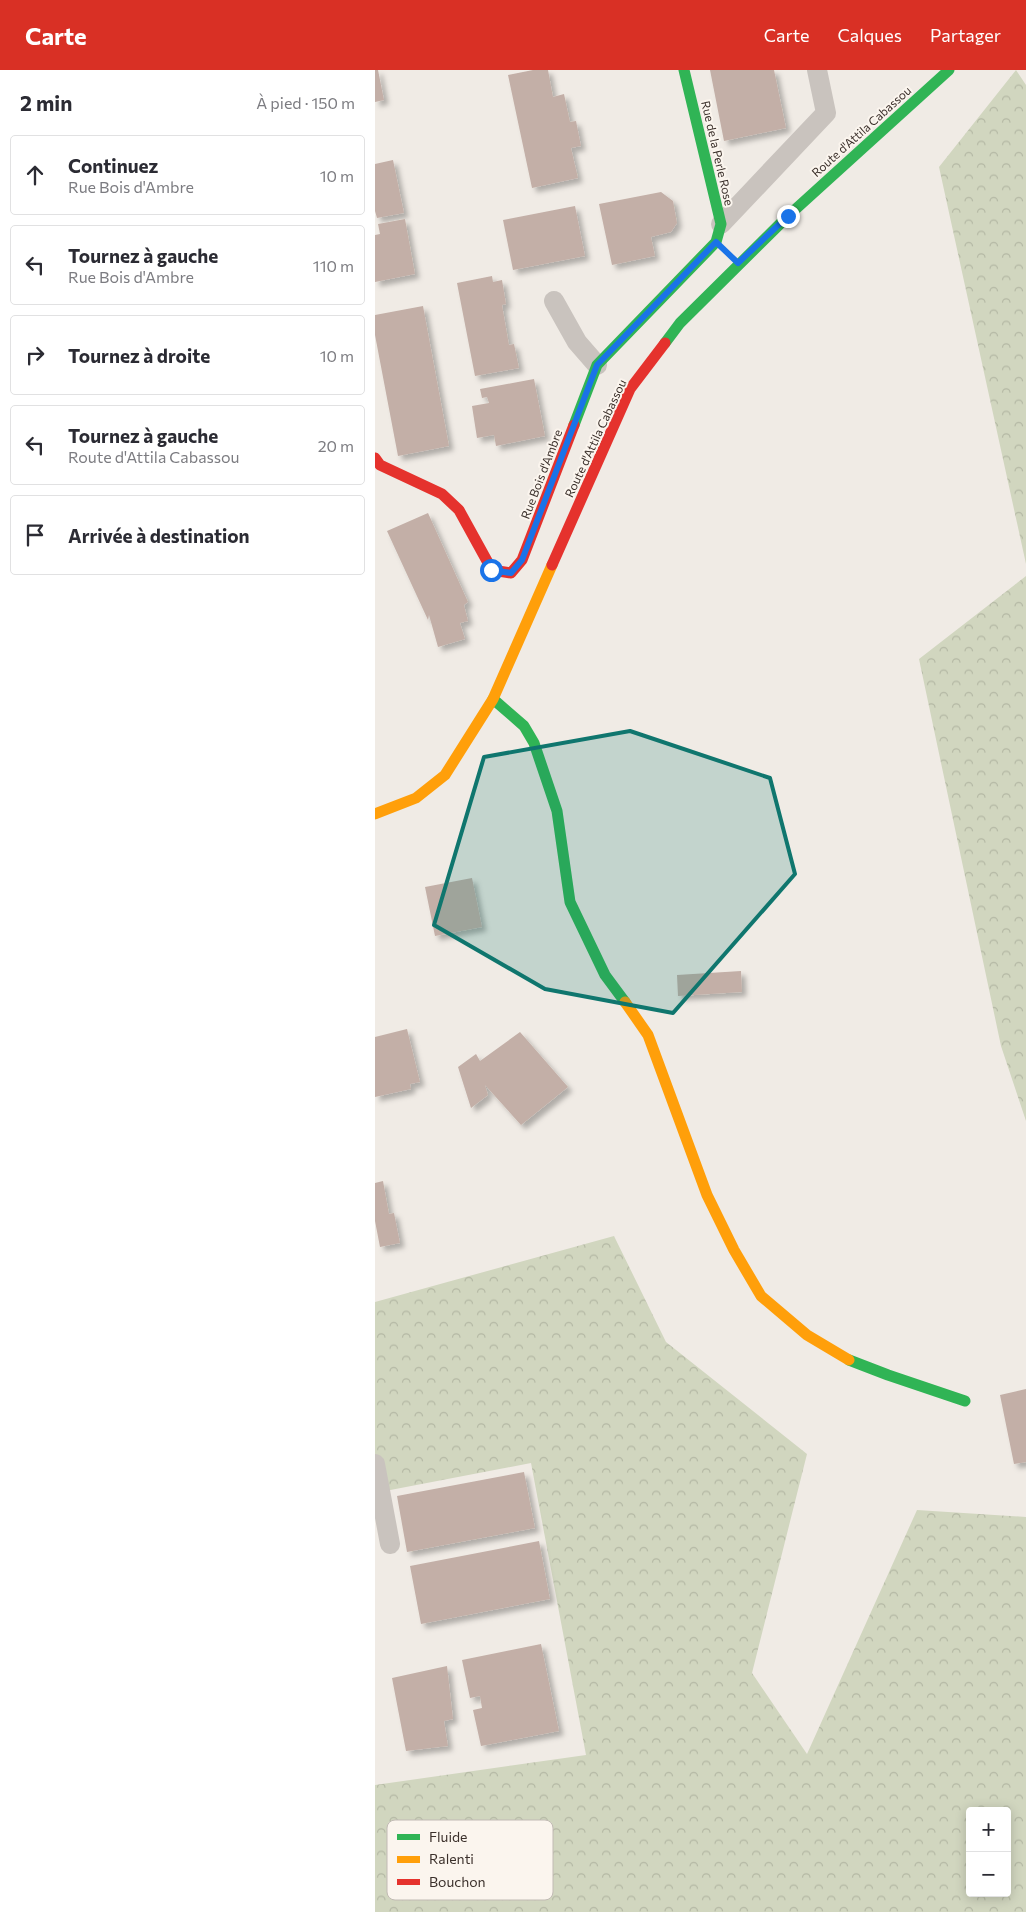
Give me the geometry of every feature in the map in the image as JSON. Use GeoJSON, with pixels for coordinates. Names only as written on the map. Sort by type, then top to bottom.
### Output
{"type":"FeatureCollection","features":[{"type":"Feature","properties":{"kind":"street","name":"Rue de la Perle Rose"},"geometry":{"type":"LineString","coordinates":[[684,70],[718,233]]}},
{"type":"Feature","properties":{"kind":"street"},"geometry":{"type":"LineString","coordinates":[[738,263],[718,233],[825,113],[817,70]]}},
{"type":"Feature","properties":{"kind":"street","name":"Route d'Attila Cabassou"},"geometry":{"type":"LineString","coordinates":[[375,814],[416,798],[445,775],[493,699],[630,390],[680,323],[738,263],[949,70]]}},
{"type":"Feature","properties":{"kind":"street","name":"Rue Bois d'Ambre"},"geometry":{"type":"LineString","coordinates":[[375,458],[380,465],[442,494],[459,510],[491,570],[511,573],[522,560],[597,365],[718,233]]}},
{"type":"Feature","properties":{"kind":"street"},"geometry":{"type":"LineString","coordinates":[[554,301],[577,342],[597,365]]}},
{"type":"Feature","properties":{"kind":"street"},"geometry":{"type":"LineString","coordinates":[[493,699],[524,726],[534,743],[557,812],[570,902],[605,975],[648,1036],[707,1195],[734,1250],[761,1296],[807,1335],[845,1358],[888,1376],[965,1401]]}},
{"type":"Feature","properties":{"kind":"street"},"geometry":{"type":"LineString","coordinates":[[375,1464],[390,1544]]}},
{"type":"Feature","properties":{"kind":"highlighted area"},"geometry":{"type":"Polygon","coordinates":[[[630,731],[770,778],[795,874],[673,1013],[545,989],[434,925],[484,757],[630,731]]]}},
{"type":"Feature","properties":{"kind":"green space"},"geometry":{"type":"Polygon","coordinates":[[[1016,70],[1026,85],[1026,564],[939,167],[1016,70]]]}},
{"type":"Feature","properties":{"kind":"green space"},"geometry":{"type":"Polygon","coordinates":[[[1026,576],[1026,1121],[1001,1046],[919,659],[1026,576]]]}},
{"type":"Feature","properties":{"kind":"green space"},"geometry":{"type":"Polygon","coordinates":[[[614,1236],[666,1342],[807,1454],[752,1673],[807,1754],[917,1510],[1026,1517],[1026,1912],[375,1912],[375,1785],[586,1755],[531,1463],[380,1492],[375,1460],[375,1302],[614,1236]]]}},
{"type":"Feature","properties":{"kind":"building"},"geometry":{"type":"Polygon","coordinates":[[[375,70],[378,70],[384,100],[375,102],[375,70]]]}},
{"type":"Feature","properties":{"kind":"building"},"geometry":{"type":"Polygon","coordinates":[[[533,70],[548,70],[553,97],[564,94],[570,122],[576,121],[581,146],[571,148],[578,178],[532,188],[508,75],[533,70]]]}},
{"type":"Feature","properties":{"kind":"building"},"geometry":{"type":"Polygon","coordinates":[[[710,70],[774,70],[786,128],[724,141],[710,70]]]}},
{"type":"Feature","properties":{"kind":"building"},"geometry":{"type":"Polygon","coordinates":[[[393,160],[404,213],[377,218],[375,211],[375,164],[393,160]]]}},
{"type":"Feature","properties":{"kind":"building"},"geometry":{"type":"Polygon","coordinates":[[[661,192],[673,201],[677,223],[671,232],[651,237],[655,256],[612,265],[599,204],[661,192]]]}},
{"type":"Feature","properties":{"kind":"building"},"geometry":{"type":"Polygon","coordinates":[[[575,206],[585,256],[513,270],[503,220],[575,206]]]}},
{"type":"Feature","properties":{"kind":"building"},"geometry":{"type":"Polygon","coordinates":[[[405,219],[415,274],[375,282],[375,235],[380,234],[378,224],[405,219]]]}},
{"type":"Feature","properties":{"kind":"building"},"geometry":{"type":"Polygon","coordinates":[[[492,276],[493,282],[502,280],[506,304],[502,305],[509,345],[514,344],[519,368],[475,376],[457,283],[492,276]]]}},
{"type":"Feature","properties":{"kind":"building"},"geometry":{"type":"Polygon","coordinates":[[[423,306],[449,446],[398,456],[375,335],[375,315],[423,306]]]}},
{"type":"Feature","properties":{"kind":"building"},"geometry":{"type":"Polygon","coordinates":[[[534,379],[545,436],[496,446],[494,435],[477,438],[472,406],[489,403],[487,397],[482,398],[480,389],[534,379]]]}},
{"type":"Feature","properties":{"kind":"building"},"geometry":{"type":"Polygon","coordinates":[[[428,513],[468,602],[464,605],[468,621],[460,623],[465,639],[438,647],[429,615],[428,620],[387,531],[428,513]]]}},
{"type":"Feature","properties":{"kind":"building"},"geometry":{"type":"Polygon","coordinates":[[[472,878],[482,927],[435,936],[425,887],[472,878]]]}},
{"type":"Feature","properties":{"kind":"building"},"geometry":{"type":"Polygon","coordinates":[[[741,971],[742,992],[678,996],[677,975],[741,971]]]}},
{"type":"Feature","properties":{"kind":"building"},"geometry":{"type":"Polygon","coordinates":[[[407,1029],[420,1082],[410,1084],[411,1089],[375,1097],[375,1037],[407,1029]]]}},
{"type":"Feature","properties":{"kind":"building"},"geometry":{"type":"Polygon","coordinates":[[[520,1032],[568,1087],[521,1125],[485,1085],[488,1095],[471,1108],[458,1067],[476,1054],[480,1061],[520,1032]]]}},
{"type":"Feature","properties":{"kind":"building"},"geometry":{"type":"Polygon","coordinates":[[[383,1181],[389,1214],[394,1213],[400,1243],[380,1247],[375,1221],[375,1183],[383,1181]]]}},
{"type":"Feature","properties":{"kind":"building"},"geometry":{"type":"Polygon","coordinates":[[[1026,1389],[1026,1462],[1014,1464],[1000,1395],[1026,1389]]]}},
{"type":"Feature","properties":{"kind":"building"},"geometry":{"type":"Polygon","coordinates":[[[524,1472],[535,1528],[407,1552],[397,1496],[524,1472]]]}},
{"type":"Feature","properties":{"kind":"building"},"geometry":{"type":"Polygon","coordinates":[[[539,1541],[550,1599],[421,1624],[410,1566],[539,1541]]]}},
{"type":"Feature","properties":{"kind":"building"},"geometry":{"type":"Polygon","coordinates":[[[541,1644],[559,1731],[481,1746],[473,1710],[482,1708],[480,1696],[470,1698],[462,1660],[541,1644]]]}},
{"type":"Feature","properties":{"kind":"building"},"geometry":{"type":"Polygon","coordinates":[[[447,1666],[453,1719],[444,1721],[448,1746],[406,1751],[392,1678],[447,1666]]]}},
{"type":"Feature","properties":{"kind":"traffic: fast"},"geometry":{"type":"LineString","coordinates":[[574,425],[597,365],[716,242],[721,224],[684,70]]}},
{"type":"Feature","properties":{"kind":"traffic: fast"},"geometry":{"type":"LineString","coordinates":[[665,343],[680,323],[788,216],[949,70]]}},
{"type":"Feature","properties":{"kind":"traffic: fast"},"geometry":{"type":"LineString","coordinates":[[493,699],[524,726],[534,743],[557,811],[570,902],[605,975],[625,1002]]}},
{"type":"Feature","properties":{"kind":"traffic: fast"},"geometry":{"type":"LineString","coordinates":[[849,1360],[965,1401]]}},
{"type":"Feature","properties":{"kind":"traffic: slow"},"geometry":{"type":"LineString","coordinates":[[375,814],[416,798],[445,775],[493,699],[552,565]]}},
{"type":"Feature","properties":{"kind":"traffic: slow"},"geometry":{"type":"LineString","coordinates":[[625,1002],[648,1035],[707,1195],[734,1250],[761,1296],[807,1335],[849,1360]]}},
{"type":"Feature","properties":{"kind":"traffic: jam"},"geometry":{"type":"LineString","coordinates":[[552,565],[630,389],[665,343]]}},
{"type":"Feature","properties":{"kind":"traffic: jam"},"geometry":{"type":"LineString","coordinates":[[375,458],[380,465],[442,494],[459,510],[492,570],[511,573],[522,560],[574,425]]}},
{"type":"Feature","properties":{"kind":"route"},"geometry":{"type":"LineString","coordinates":[[491,570],[511,573],[522,560],[597,365],[716,242],[738,263],[788,216]]}}]}
